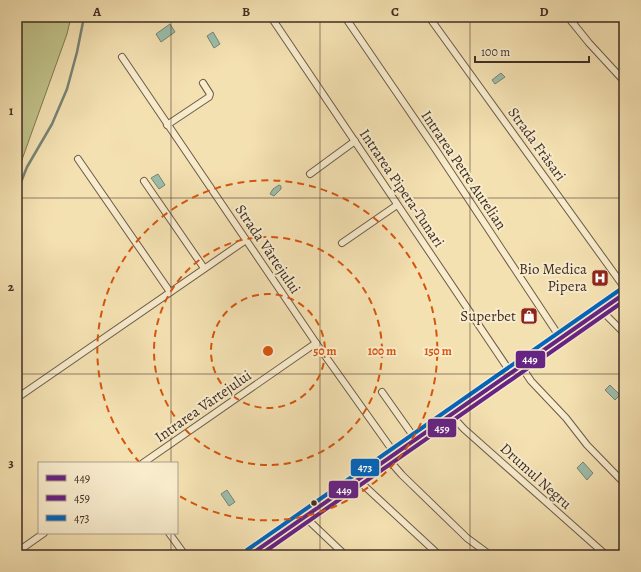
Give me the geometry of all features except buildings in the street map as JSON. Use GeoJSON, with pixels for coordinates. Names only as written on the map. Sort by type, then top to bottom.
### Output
{"type":"FeatureCollection","features":[{"type":"Feature","properties":{"kind":"main road"},"geometry":{"type":"LineString","coordinates":[[250,555],[624,294]]}},
{"type":"Feature","properties":{"kind":"street","name":"Intrarea Pipera-Tunari"},"geometry":{"type":"LineString","coordinates":[[271,17],[512,373]]}},
{"type":"Feature","properties":{"kind":"street","name":"Intrarea Petre Aurelian"},"geometry":{"type":"LineString","coordinates":[[345,17],[436,150],[561,339]]}},
{"type":"Feature","properties":{"kind":"street","name":"Strada Frăsari"},"geometry":{"type":"LineString","coordinates":[[429,17],[624,287]]}},
{"type":"Feature","properties":{"kind":"street"},"geometry":{"type":"LineString","coordinates":[[580,17],[570,20],[588,43],[624,81]]}},
{"type":"Feature","properties":{"kind":"street","name":"Strada Vârtejului"},"geometry":{"type":"LineString","coordinates":[[122,57],[316,343],[392,457],[402,475],[467,538],[490,555]]}},
{"type":"Feature","properties":{"kind":"street"},"geometry":{"type":"LineString","coordinates":[[168,125],[209,97],[210,94],[203,83]]}},
{"type":"Feature","properties":{"kind":"street"},"geometry":{"type":"LineString","coordinates":[[310,174],[355,141]]}},
{"type":"Feature","properties":{"kind":"street"},"geometry":{"type":"LineString","coordinates":[[78,159],[170,292]]}},
{"type":"Feature","properties":{"kind":"street"},"geometry":{"type":"LineString","coordinates":[[144,181],[204,268]]}},
{"type":"Feature","properties":{"kind":"street"},"geometry":{"type":"LineString","coordinates":[[342,243],[398,205]]}},
{"type":"Feature","properties":{"kind":"street"},"geometry":{"type":"LineString","coordinates":[[17,398],[246,240]]}},
{"type":"Feature","properties":{"kind":"street"},"geometry":{"type":"LineString","coordinates":[[601,310],[624,333]]}},
{"type":"Feature","properties":{"kind":"street","name":"Intrarea Vârtejului"},"geometry":{"type":"LineString","coordinates":[[144,462],[316,343]]}},
{"type":"Feature","properties":{"kind":"street"},"geometry":{"type":"LineString","coordinates":[[521,366],[531,381],[566,418],[587,445],[624,483]]}},
{"type":"Feature","properties":{"kind":"street"},"geometry":{"type":"LineString","coordinates":[[382,392],[416,440]]}},
{"type":"Feature","properties":{"kind":"street","name":"Drumul Negru"},"geometry":{"type":"LineString","coordinates":[[451,415],[470,434],[606,555]]}},
{"type":"Feature","properties":{"kind":"street"},"geometry":{"type":"LineString","coordinates":[[358,480],[439,555]]}},
{"type":"Feature","properties":{"kind":"street"},"geometry":{"type":"LineString","coordinates":[[305,517],[345,555]]}},
{"type":"Feature","properties":{"kind":"street"},"geometry":{"type":"LineString","coordinates":[[17,552],[43,534]]}},
{"type":"Feature","properties":{"kind":"street"},"geometry":{"type":"LineString","coordinates":[[171,534],[185,555]]}},
{"type":"Feature","properties":{"kind":"green space"},"geometry":{"type":"Polygon","coordinates":[[[17,17],[71,17],[67,34],[17,172],[17,17]]]}},
{"type":"Feature","properties":{"kind":"shaded area"},"geometry":{"type":"Polygon","coordinates":[[[170,24],[175,32],[161,42],[156,34],[170,24]]]}},
{"type":"Feature","properties":{"kind":"shaded area"},"geometry":{"type":"Polygon","coordinates":[[[213,32],[220,44],[214,48],[207,36],[213,32]]]}},
{"type":"Feature","properties":{"kind":"shaded area"},"geometry":{"type":"Polygon","coordinates":[[[501,73],[505,77],[495,84],[492,80],[501,73]]]}},
{"type":"Feature","properties":{"kind":"shaded area"},"geometry":{"type":"Polygon","coordinates":[[[158,174],[165,185],[159,189],[151,178],[158,174]]]}},
{"type":"Feature","properties":{"kind":"shaded area"},"geometry":{"type":"Polygon","coordinates":[[[279,185],[281,186],[281,189],[274,196],[270,194],[273,189],[279,185]]]}},
{"type":"Feature","properties":{"kind":"shaded area"},"geometry":{"type":"Polygon","coordinates":[[[610,385],[620,395],[615,400],[605,390],[610,385]]]}},
{"type":"Feature","properties":{"kind":"shaded area"},"geometry":{"type":"Polygon","coordinates":[[[583,462],[593,473],[587,480],[577,468],[583,462]]]}},
{"type":"Feature","properties":{"kind":"shaded area"},"geometry":{"type":"Polygon","coordinates":[[[227,490],[235,502],[229,506],[221,494],[227,490]]]}},
{"type":"Feature","properties":{"kind":"waterway"},"geometry":{"type":"LineString","coordinates":[[17,192],[27,167],[52,124],[67,89],[77,52],[84,17]]}},
{"type":"Feature","properties":{"kind":"transit line","name":"473"},"geometry":{"type":"LineString","coordinates":[[247,550],[621,289]]}},
{"type":"Feature","properties":{"kind":"transit line","name":"449"},"geometry":{"type":"LineString","coordinates":[[250,555],[624,294]]}},
{"type":"Feature","properties":{"kind":"transit line","name":"459"},"geometry":{"type":"LineString","coordinates":[[260,555],[624,301]]}},
{"type":"Feature","properties":{"kind":"place","name":"Bio Medica Pipera"},"geometry":{"type":"Point","coordinates":[600,278]}},
{"type":"Feature","properties":{"kind":"place","name":"Superbet"},"geometry":{"type":"Point","coordinates":[529,316]}}]}
